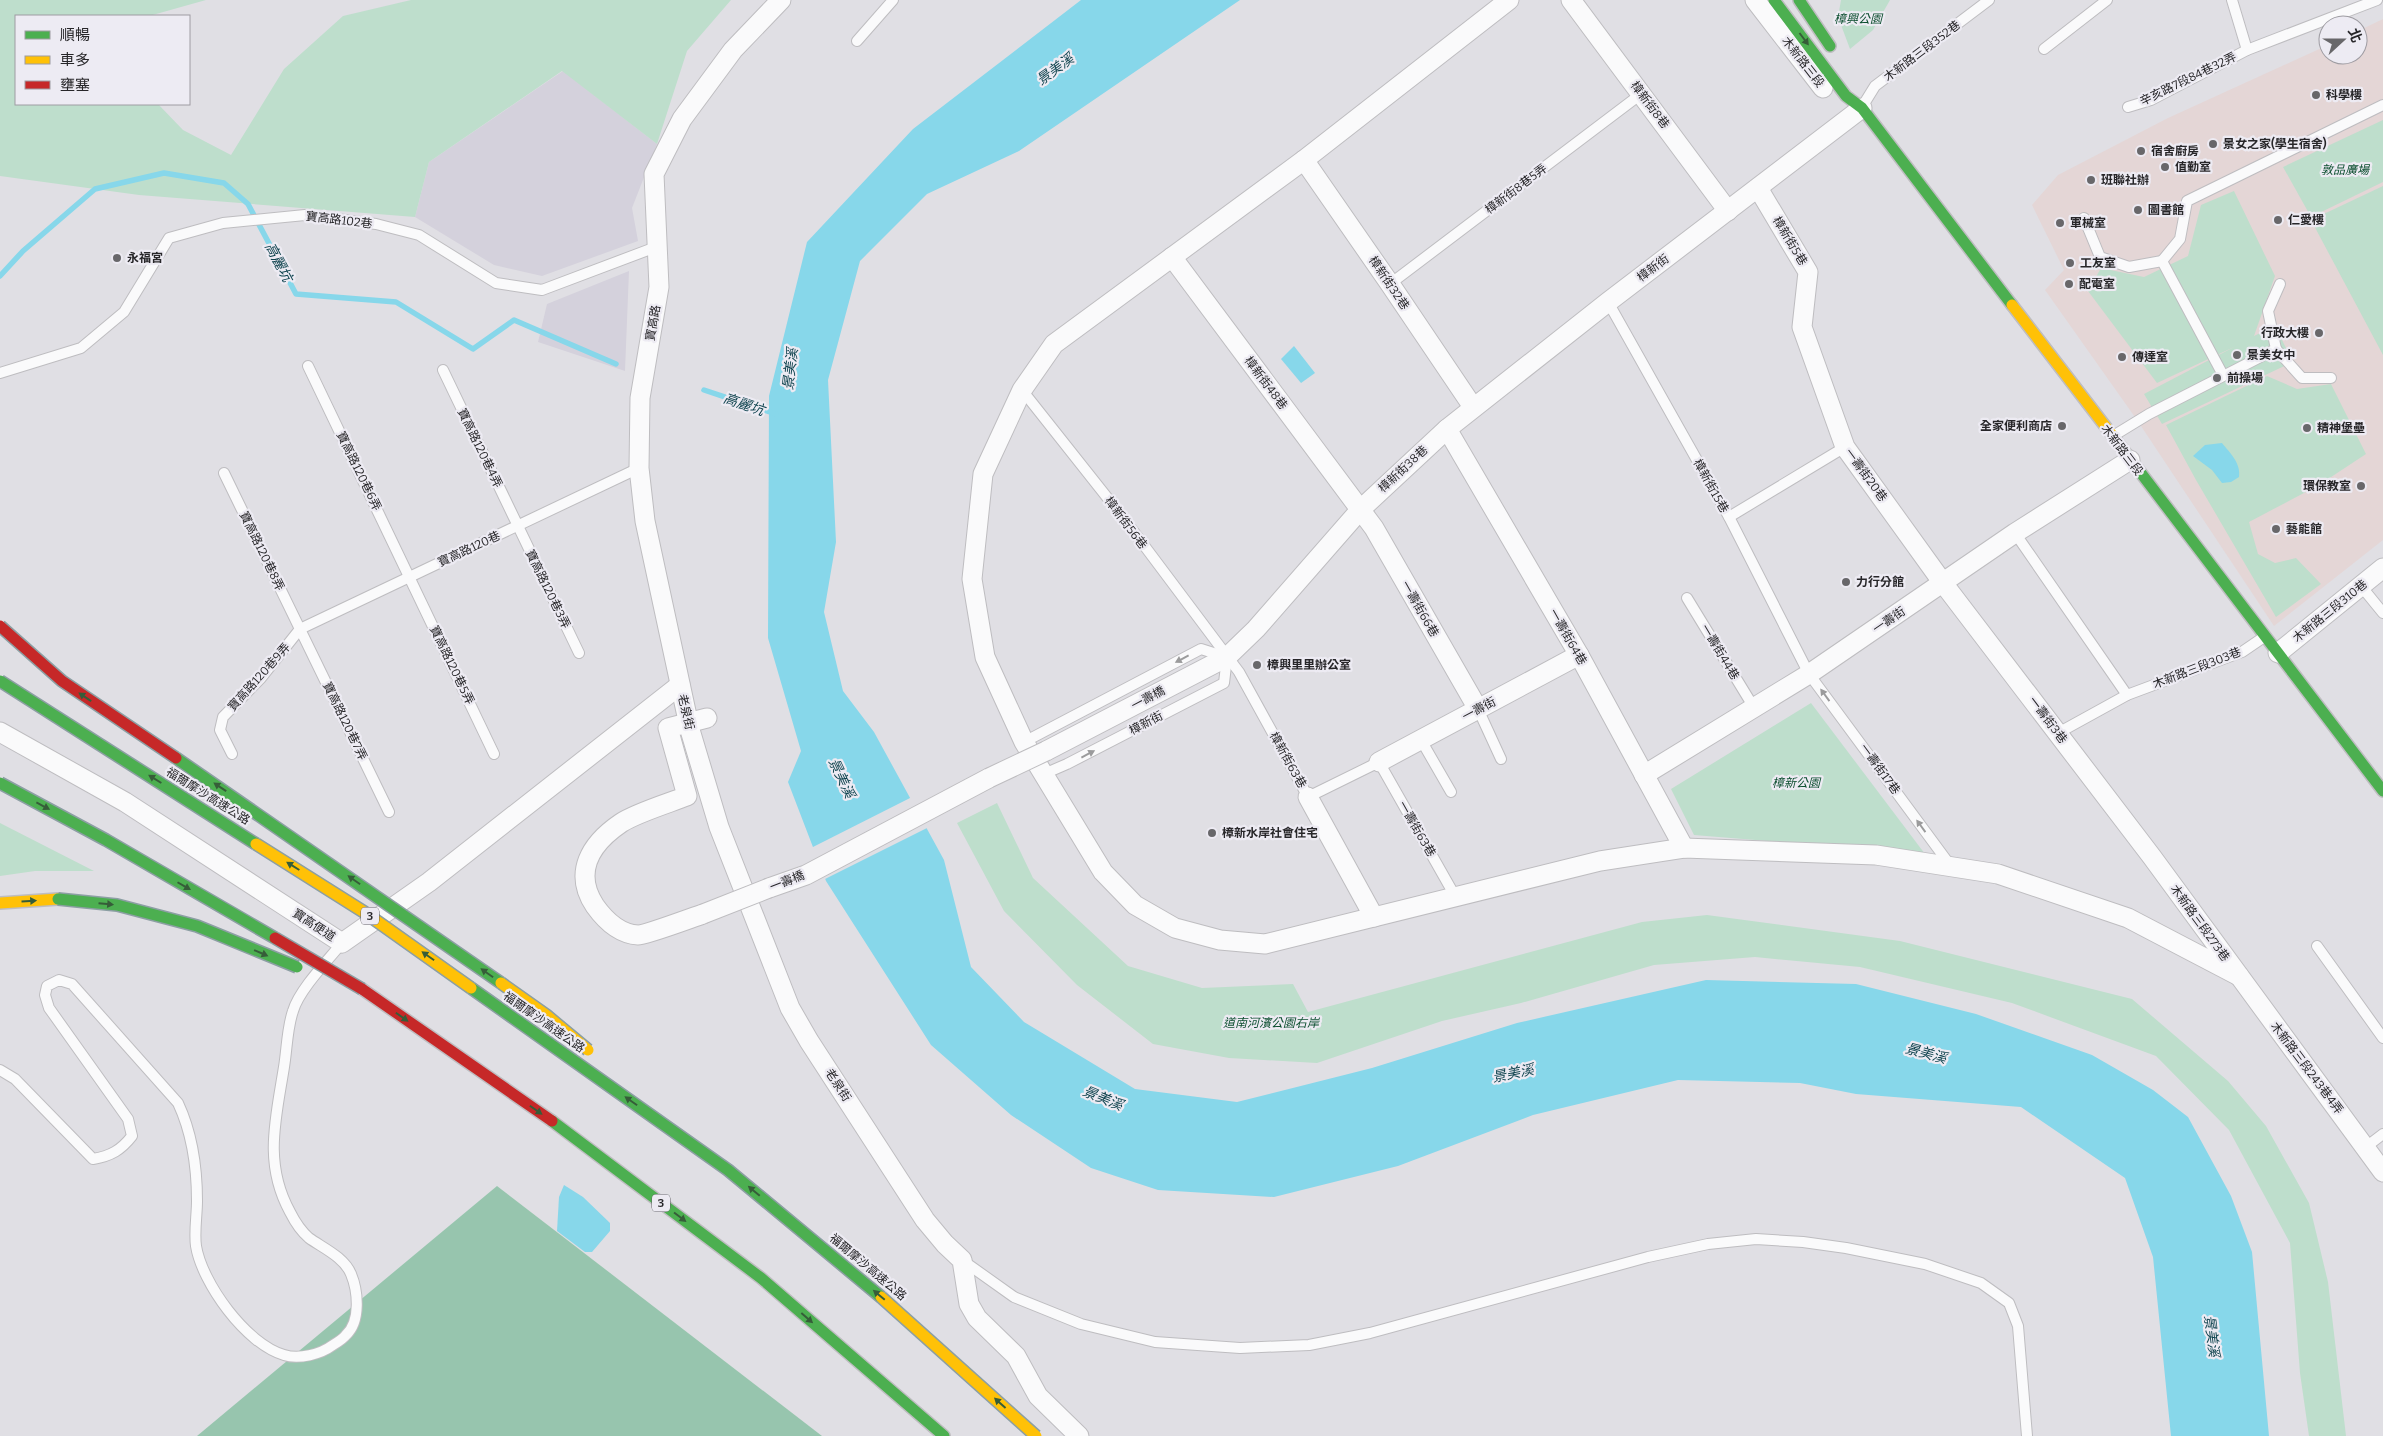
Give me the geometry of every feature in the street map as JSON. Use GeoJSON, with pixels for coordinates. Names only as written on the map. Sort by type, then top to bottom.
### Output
{"type":"FeatureCollection","features":[{"type":"Feature","properties":{"kind":"main road","name":"木新路三段"},"geometry":{"type":"LineString","coordinates":[[1774,0],[1846,96],[1860,101],[2130,460],[2383,791]]}},
{"type":"Feature","properties":{"kind":"main road"},"geometry":{"type":"LineString","coordinates":[[1799,0],[1836,55]]}},
{"type":"Feature","properties":{"kind":"main road"},"geometry":{"type":"LineString","coordinates":[[1826,14],[1826,40]]}},
{"type":"Feature","properties":{"kind":"main road"},"geometry":{"type":"LineString","coordinates":[[0,626],[62,681],[253,809],[538,1009],[599,1060]]}},
{"type":"Feature","properties":{"kind":"main road","name":"福爾摩沙高速公路"},"geometry":{"type":"LineString","coordinates":[[0,681],[364,912],[728,1170],[899,1312],[1036,1436]]}},
{"type":"Feature","properties":{"kind":"main road","name":"3"},"geometry":{"type":"LineString","coordinates":[[0,783],[106,840],[362,989],[572,1135],[761,1278],[944,1436]]}},
{"type":"Feature","properties":{"kind":"main road"},"geometry":{"type":"LineString","coordinates":[[0,903],[58,900],[117,905],[197,926],[287,964],[362,989]]}},
{"type":"Feature","properties":{"kind":"main road"},"geometry":{"type":"LineString","coordinates":[[629,1086],[728,1170]]}},
{"type":"Feature","properties":{"kind":"street","name":"寶高路"},"geometry":{"type":"LineString","coordinates":[[680,685],[645,521],[639,468],[640,398],[659,287],[654,174],[682,119],[732,50],[781,0]]}},
{"type":"Feature","properties":{"kind":"street"},"geometry":{"type":"LineString","coordinates":[[1509,0],[1304,160],[1054,344],[1022,390],[983,474],[972,579],[985,656],[1024,742],[1102,872],[1136,905],[1174,928],[1220,940],[1265,944],[1600,861],[1684,848],[1876,855],[1950,865],[1998,874],[2128,918],[2243,982]]}},
{"type":"Feature","properties":{"kind":"street","name":"樟新街8巷"},"geometry":{"type":"LineString","coordinates":[[1571,0],[1728,211]]}},
{"type":"Feature","properties":{"kind":"street","name":"木新路三段"},"geometry":{"type":"LineString","coordinates":[[1755,0],[1834,102],[1860,101]]}},
{"type":"Feature","properties":{"kind":"street","name":"樟新街"},"geometry":{"type":"LineString","coordinates":[[1446,429],[1472,407],[1758,188],[1860,101]]}},
{"type":"Feature","properties":{"kind":"street","name":"樟新街32巷"},"geometry":{"type":"LineString","coordinates":[[1304,160],[1472,407]]}},
{"type":"Feature","properties":{"kind":"street","name":"樟新街5巷"},"geometry":{"type":"LineString","coordinates":[[1758,188],[1808,272],[1802,327]]}},
{"type":"Feature","properties":{"kind":"street","name":"樟新街48巷"},"geometry":{"type":"LineString","coordinates":[[1172,257],[1360,510]]}},
{"type":"Feature","properties":{"kind":"street","name":"一壽街20巷"},"geometry":{"type":"LineString","coordinates":[[1802,327],[1845,447],[1943,583]]}},
{"type":"Feature","properties":{"kind":"street","name":"樟新街38巷"},"geometry":{"type":"LineString","coordinates":[[1360,510],[1446,429]]}},
{"type":"Feature","properties":{"kind":"street","name":"一壽街64巷"},"geometry":{"type":"LineString","coordinates":[[1446,429],[1579,656],[1684,848]]}},
{"type":"Feature","properties":{"kind":"street","name":"一壽街"},"geometry":{"type":"LineString","coordinates":[[1644,775],[1753,706],[1809,674],[2015,533],[2130,460]]}},
{"type":"Feature","properties":{"kind":"street"},"geometry":{"type":"LineString","coordinates":[[1227,657],[1256,628],[1360,510]]}},
{"type":"Feature","properties":{"kind":"street","name":"一壽街66巷"},"geometry":{"type":"LineString","coordinates":[[1360,510],[1374,528],[1478,709]]}},
{"type":"Feature","properties":{"kind":"street","name":"木新路三段310巷"},"geometry":{"type":"LineString","coordinates":[[2278,653],[2383,568]]}},
{"type":"Feature","properties":{"kind":"street","name":"一壽街3巷"},"geometry":{"type":"LineString","coordinates":[[1943,583],[2152,857]]}},
{"type":"Feature","properties":{"kind":"street","name":"一壽街"},"geometry":{"type":"LineString","coordinates":[[1379,762],[1579,656]]}},
{"type":"Feature","properties":{"kind":"street","name":"一壽橋"},"geometry":{"type":"LineString","coordinates":[[707,718],[668,728],[688,796],[621,823],[590,854],[584,872],[586,893],[600,913],[615,928],[638,935],[703,914],[806,875],[989,778],[1046,752],[1227,657]]}},
{"type":"Feature","properties":{"kind":"street","name":"老泉街"},"geometry":{"type":"LineString","coordinates":[[680,685],[688,723],[719,828],[790,1008],[809,1041],[925,1220],[945,1244],[962,1260]]}},
{"type":"Feature","properties":{"kind":"street","name":"寶高便道"},"geometry":{"type":"LineString","coordinates":[[0,732],[125,802],[342,943],[430,882],[680,685]]}},
{"type":"Feature","properties":{"kind":"street"},"geometry":{"type":"LineString","coordinates":[[1308,797],[1374,917]]}},
{"type":"Feature","properties":{"kind":"street","name":"木新路三段273巷"},"geometry":{"type":"LineString","coordinates":[[2152,857],[2243,982]]}},
{"type":"Feature","properties":{"kind":"street","name":"木新路三段243巷4弄"},"geometry":{"type":"LineString","coordinates":[[2243,982],[2374,1160],[2383,1183]]}},
{"type":"Feature","properties":{"kind":"street"},"geometry":{"type":"LineString","coordinates":[[962,1260],[969,1304],[977,1318],[1016,1356],[1038,1396],[1079,1436]]}},
{"type":"Feature","properties":{"kind":"street"},"geometry":{"type":"LineString","coordinates":[[1026,1436],[1038,1396]]}},
{"type":"Feature","properties":{"kind":"lane"},"geometry":{"type":"LineString","coordinates":[[857,40],[893,0]]}},
{"type":"Feature","properties":{"kind":"lane","name":"木新路三段352巷"},"geometry":{"type":"LineString","coordinates":[[1860,101],[1876,86],[1989,0]]}},
{"type":"Feature","properties":{"kind":"lane"},"geometry":{"type":"LineString","coordinates":[[2044,49],[2107,0]]}},
{"type":"Feature","properties":{"kind":"lane"},"geometry":{"type":"LineString","coordinates":[[2232,0],[2248,50]]}},
{"type":"Feature","properties":{"kind":"lane","name":"辛亥路7段84巷32弄"},"geometry":{"type":"LineString","coordinates":[[2128,107],[2151,100],[2248,50],[2377,0]]}},
{"type":"Feature","properties":{"kind":"lane","name":"樟新街8巷5弄"},"geometry":{"type":"LineString","coordinates":[[1390,284],[1641,94]]}},
{"type":"Feature","properties":{"kind":"lane"},"geometry":{"type":"LineString","coordinates":[[2084,218],[2100,256],[2129,268],[2162,261],[2180,239],[2187,201],[2383,106]]}},
{"type":"Feature","properties":{"kind":"lane","name":"寶高路102巷"},"geometry":{"type":"LineString","coordinates":[[0,373],[81,348],[124,312],[169,238],[223,223],[305,215],[376,224],[419,235],[496,283],[542,290],[656,247]]}},
{"type":"Feature","properties":{"kind":"lane"},"geometry":{"type":"LineString","coordinates":[[2162,261],[2223,375]]}},
{"type":"Feature","properties":{"kind":"lane"},"geometry":{"type":"LineString","coordinates":[[2280,284],[2268,311],[2276,349],[2302,378],[2331,378]]}},
{"type":"Feature","properties":{"kind":"lane","name":"樟新街15巷"},"geometry":{"type":"LineString","coordinates":[[1608,302],[1729,517],[1809,674]]}},
{"type":"Feature","properties":{"kind":"lane"},"geometry":{"type":"LineString","coordinates":[[2113,437],[2137,420],[2276,349]]}},
{"type":"Feature","properties":{"kind":"lane","name":"寶高路120巷6弄"},"geometry":{"type":"LineString","coordinates":[[308,366],[410,577]]}},
{"type":"Feature","properties":{"kind":"lane","name":"寶高路120巷4弄"},"geometry":{"type":"LineString","coordinates":[[443,370],[518,526]]}},
{"type":"Feature","properties":{"kind":"lane","name":"樟新街56巷"},"geometry":{"type":"LineString","coordinates":[[1022,390],[1125,520],[1227,657]]}},
{"type":"Feature","properties":{"kind":"lane"},"geometry":{"type":"LineString","coordinates":[[1729,517],[1845,447]]}},
{"type":"Feature","properties":{"kind":"lane","name":"寶高路120巷"},"geometry":{"type":"LineString","coordinates":[[300,629],[639,468]]}},
{"type":"Feature","properties":{"kind":"lane","name":"寶高路120巷8弄"},"geometry":{"type":"LineString","coordinates":[[224,473],[300,629]]}},
{"type":"Feature","properties":{"kind":"lane","name":"寶高路120巷3弄"},"geometry":{"type":"LineString","coordinates":[[518,526],[579,653]]}},
{"type":"Feature","properties":{"kind":"lane"},"geometry":{"type":"LineString","coordinates":[[2015,533],[2127,695]]}},
{"type":"Feature","properties":{"kind":"lane","name":"寶高路120巷5弄"},"geometry":{"type":"LineString","coordinates":[[410,577],[494,754]]}},
{"type":"Feature","properties":{"kind":"lane"},"geometry":{"type":"LineString","coordinates":[[2361,586],[2382,609]]}},
{"type":"Feature","properties":{"kind":"lane","name":"一壽街44巷"},"geometry":{"type":"LineString","coordinates":[[1687,598],[1753,706]]}},
{"type":"Feature","properties":{"kind":"lane","name":"寶高路120巷9弄"},"geometry":{"type":"LineString","coordinates":[[232,754],[220,730],[223,716],[261,678],[300,629]]}},
{"type":"Feature","properties":{"kind":"lane","name":"寶高路120巷7弄"},"geometry":{"type":"LineString","coordinates":[[300,629],[389,812]]}},
{"type":"Feature","properties":{"kind":"lane","name":"木新路三段303巷"},"geometry":{"type":"LineString","coordinates":[[2058,733],[2127,695],[2242,652],[2265,636]]}},
{"type":"Feature","properties":{"kind":"lane"},"geometry":{"type":"LineString","coordinates":[[1024,742],[1201,648],[1227,657]]}},
{"type":"Feature","properties":{"kind":"lane","name":"樟新街"},"geometry":{"type":"LineString","coordinates":[[1044,774],[1067,764],[1224,682],[1227,657]]}},
{"type":"Feature","properties":{"kind":"lane","name":"樟新街63巷"},"geometry":{"type":"LineString","coordinates":[[1227,657],[1239,672],[1308,797],[1379,762]]}},
{"type":"Feature","properties":{"kind":"lane","name":"一壽街17巷"},"geometry":{"type":"LineString","coordinates":[[1809,674],[1950,865]]}},
{"type":"Feature","properties":{"kind":"lane"},"geometry":{"type":"LineString","coordinates":[[1478,709],[1501,759]]}},
{"type":"Feature","properties":{"kind":"lane"},"geometry":{"type":"LineString","coordinates":[[1421,740],[1451,792]]}},
{"type":"Feature","properties":{"kind":"lane","name":"一壽街63巷"},"geometry":{"type":"LineString","coordinates":[[1379,762],[1455,896]]}},
{"type":"Feature","properties":{"kind":"lane"},"geometry":{"type":"LineString","coordinates":[[0,1070],[15,1078],[93,1159],[107,1157],[122,1149],[132,1136],[128,1120],[49,1008],[45,995],[47,986],[59,980],[72,984],[178,1103],[193,1143],[197,1197],[196,1246],[208,1282],[230,1313],[267,1348],[285,1356],[305,1356],[327,1349],[348,1334],[356,1313],[357,1292],[350,1272],[335,1255],[307,1236],[290,1212],[276,1180],[272,1144],[293,1010],[318,970],[342,943]]}},
{"type":"Feature","properties":{"kind":"lane"},"geometry":{"type":"LineString","coordinates":[[2317,946],[2383,1038]]}},
{"type":"Feature","properties":{"kind":"lane"},"geometry":{"type":"LineString","coordinates":[[2374,1160],[2383,1134]]}},
{"type":"Feature","properties":{"kind":"lane"},"geometry":{"type":"LineString","coordinates":[[962,1260],[1014,1297],[1081,1324],[1155,1342],[1240,1348],[1309,1345],[1370,1333],[1648,1256],[1708,1244],[1756,1240],[1803,1242],[1846,1248],[1934,1267],[1981,1283],[2009,1303],[2018,1326],[2027,1436]]}},
{"type":"Feature","properties":{"kind":"shaded area","name":"景美女中"},"geometry":{"type":"Polygon","coordinates":[[[2383,19],[2383,540],[2274,626],[2137,420],[2045,290],[2064,270],[2032,205],[2058,175],[2168,118],[2318,50],[2318,65],[2368,65],[2368,26],[2383,19]]]}},
{"type":"Feature","properties":{"kind":"shaded area"},"geometry":{"type":"Polygon","coordinates":[[[563,71],[657,144],[632,208],[638,241],[542,276],[494,265],[415,217],[429,162],[563,71]]]}},
{"type":"Feature","properties":{"kind":"shaded area"},"geometry":{"type":"Polygon","coordinates":[[[629,271],[625,371],[538,342],[547,304],[629,271]]]}},
{"type":"Feature","properties":{"kind":"green space"},"geometry":{"type":"Polygon","coordinates":[[[0,0],[206,0],[153,15],[15,15],[15,105],[159,105],[183,130],[231,155],[284,69],[343,16],[411,0],[731,0],[687,51],[657,144],[562,71],[429,162],[415,217],[139,195],[0,176],[0,0]]]}},
{"type":"Feature","properties":{"kind":"green space","name":"樟興公園"},"geometry":{"type":"Polygon","coordinates":[[[1841,0],[1890,0],[1873,30],[1850,49],[1838,17],[1841,0]]]}},
{"type":"Feature","properties":{"kind":"green space","name":"敦品廣場"},"geometry":{"type":"Polygon","coordinates":[[[2383,120],[2383,182],[2311,217],[2283,167],[2383,120]]]}},
{"type":"Feature","properties":{"kind":"green space"},"geometry":{"type":"Polygon","coordinates":[[[2383,186],[2383,355],[2311,220],[2383,186]]]}},
{"type":"Feature","properties":{"kind":"green space"},"geometry":{"type":"Polygon","coordinates":[[[2234,191],[2275,276],[2254,336],[2275,326],[2293,362],[2162,424],[2144,394],[2234,347],[2157,383],[2088,291],[2101,268],[2144,277],[2188,256],[2201,205],[2234,191]]]}},
{"type":"Feature","properties":{"kind":"green space"},"geometry":{"type":"Polygon","coordinates":[[[2267,376],[2297,389],[2331,384],[2366,454],[2319,485],[2249,522],[2258,554],[2275,563],[2296,558],[2321,584],[2276,617],[2166,425],[2267,376]]]}},
{"type":"Feature","properties":{"kind":"green space","name":"樟新公園"},"geometry":{"type":"Polygon","coordinates":[[[1811,703],[1925,854],[1694,835],[1671,789],[1811,703]]]}},
{"type":"Feature","properties":{"kind":"green space","name":"道南河濱公園右岸"},"geometry":{"type":"Polygon","coordinates":[[[997,803],[1033,878],[1128,966],[1202,988],[1293,984],[1308,1012],[1642,922],[1707,915],[1900,941],[2132,999],[2228,1081],[2266,1126],[2309,1203],[2328,1282],[2346,1436],[2309,1436],[2300,1373],[2290,1243],[2229,1130],[2156,1056],[2012,1003],[1860,967],[1755,957],[1654,965],[1521,1003],[1442,1021],[1317,1063],[1229,1058],[1153,1044],[1077,985],[1004,911],[957,823],[997,803]]]}},
{"type":"Feature","properties":{"kind":"green space"},"geometry":{"type":"Polygon","coordinates":[[[0,823],[94,871],[35,871],[0,876],[0,823]]]}},
{"type":"Feature","properties":{"kind":"green space"},"geometry":{"type":"Polygon","coordinates":[[[497,1186],[822,1436],[197,1436],[497,1186]]]}},
{"type":"Feature","properties":{"kind":"water","name":"景美溪"},"geometry":{"type":"Polygon","coordinates":[[[1081,0],[1240,0],[1019,151],[927,194],[860,261],[828,380],[836,542],[824,612],[843,691],[874,732],[944,860],[971,967],[1024,1022],[1135,1089],[1237,1102],[1372,1068],[1517,1023],[1706,980],[1856,984],[1976,1014],[2092,1055],[2153,1090],[2188,1117],[2231,1196],[2252,1252],[2269,1436],[2171,1436],[2153,1257],[2125,1178],[2021,1107],[1856,1094],[1800,1083],[1678,1080],[1533,1115],[1398,1166],[1274,1197],[1158,1190],[1091,1168],[1011,1115],[931,1045],[826,881],[788,782],[801,751],[768,638],[769,396],[807,242],[913,129],[1081,0]]]}},
{"type":"Feature","properties":{"kind":"water"},"geometry":{"type":"Polygon","coordinates":[[[1294,346],[1315,373],[1301,383],[1281,359],[1294,346]]]}},
{"type":"Feature","properties":{"kind":"water"},"geometry":{"type":"Polygon","coordinates":[[[2222,443],[2234,458],[2238,467],[2239,477],[2231,482],[2222,483],[2212,470],[2193,456],[2205,445],[2222,443]]]}},
{"type":"Feature","properties":{"kind":"water"},"geometry":{"type":"Polygon","coordinates":[[[564,1185],[583,1197],[610,1223],[610,1231],[592,1252],[585,1252],[557,1231],[559,1197],[564,1185]]]}},
{"type":"Feature","properties":{"kind":"pier"},"geometry":{"type":"Polygon","coordinates":[[[912,797],[929,827],[823,880],[811,848],[912,797]]]}},
{"type":"Feature","properties":{"kind":"waterway","name":"高麗坑"},"geometry":{"type":"LineString","coordinates":[[0,276],[23,251],[95,189],[164,173],[224,183],[248,204],[296,294],[396,302],[473,349],[514,320],[616,364]]}},
{"type":"Feature","properties":{"kind":"waterway","name":"高麗坑"},"geometry":{"type":"LineString","coordinates":[[704,390],[776,414]]}},
{"type":"Feature","properties":{"kind":"traffic: fast"},"geometry":{"type":"LineString","coordinates":[[1774,0],[1846,96],[1862,108],[2012,305]]}},
{"type":"Feature","properties":{"kind":"traffic: fast"},"geometry":{"type":"LineString","coordinates":[[1799,0],[1830,46]]}},
{"type":"Feature","properties":{"kind":"traffic: fast"},"geometry":{"type":"LineString","coordinates":[[2112,435],[2383,791]]}},
{"type":"Feature","properties":{"kind":"traffic: fast"},"geometry":{"type":"LineString","coordinates":[[0,681],[256,844]]}},
{"type":"Feature","properties":{"kind":"traffic: fast"},"geometry":{"type":"LineString","coordinates":[[176,758],[501,983]]}},
{"type":"Feature","properties":{"kind":"traffic: fast"},"geometry":{"type":"LineString","coordinates":[[0,783],[106,840],[275,938]]}},
{"type":"Feature","properties":{"kind":"traffic: fast"},"geometry":{"type":"LineString","coordinates":[[58,899],[117,905],[197,926],[297,967]]}},
{"type":"Feature","properties":{"kind":"traffic: fast"},"geometry":{"type":"LineString","coordinates":[[471,988],[728,1170],[881,1297]]}},
{"type":"Feature","properties":{"kind":"traffic: fast"},"geometry":{"type":"LineString","coordinates":[[552,1121],[761,1278],[944,1436]]}},
{"type":"Feature","properties":{"kind":"traffic: slow"},"geometry":{"type":"LineString","coordinates":[[2012,305],[2112,435]]}},
{"type":"Feature","properties":{"kind":"traffic: slow"},"geometry":{"type":"LineString","coordinates":[[256,844],[364,912],[471,988]]}},
{"type":"Feature","properties":{"kind":"traffic: slow"},"geometry":{"type":"LineString","coordinates":[[0,903],[58,899]]}},
{"type":"Feature","properties":{"kind":"traffic: slow"},"geometry":{"type":"LineString","coordinates":[[501,983],[546,1015],[588,1050]]}},
{"type":"Feature","properties":{"kind":"traffic: slow"},"geometry":{"type":"LineString","coordinates":[[881,1297],[1036,1436]]}},
{"type":"Feature","properties":{"kind":"traffic: jam"},"geometry":{"type":"LineString","coordinates":[[0,626],[62,681],[176,758]]}},
{"type":"Feature","properties":{"kind":"traffic: jam"},"geometry":{"type":"LineString","coordinates":[[275,938],[362,989]]}},
{"type":"Feature","properties":{"kind":"traffic: jam"},"geometry":{"type":"LineString","coordinates":[[362,989],[552,1121]]}},
{"type":"Feature","properties":{"kind":"place","name":"科學樓"},"geometry":{"type":"Point","coordinates":[2316,95]}},
{"type":"Feature","properties":{"kind":"place","name":"景女之家(學生宿舍)"},"geometry":{"type":"Point","coordinates":[2213,144]}},
{"type":"Feature","properties":{"kind":"place","name":"宿舍廚房"},"geometry":{"type":"Point","coordinates":[2141,151]}},
{"type":"Feature","properties":{"kind":"place","name":"值勤室"},"geometry":{"type":"Point","coordinates":[2165,167]}},
{"type":"Feature","properties":{"kind":"place","name":"班聯社辦"},"geometry":{"type":"Point","coordinates":[2091,180]}},
{"type":"Feature","properties":{"kind":"place","name":"圖書館"},"geometry":{"type":"Point","coordinates":[2138,210]}},
{"type":"Feature","properties":{"kind":"place","name":"仁愛樓"},"geometry":{"type":"Point","coordinates":[2278,220]}},
{"type":"Feature","properties":{"kind":"place","name":"軍械室"},"geometry":{"type":"Point","coordinates":[2060,223]}},
{"type":"Feature","properties":{"kind":"place","name":"永福宮"},"geometry":{"type":"Point","coordinates":[117,258]}},
{"type":"Feature","properties":{"kind":"place","name":"工友室"},"geometry":{"type":"Point","coordinates":[2070,263]}},
{"type":"Feature","properties":{"kind":"place","name":"配電室"},"geometry":{"type":"Point","coordinates":[2069,284]}},
{"type":"Feature","properties":{"kind":"place","name":"行政大樓"},"geometry":{"type":"Point","coordinates":[2319,333]}},
{"type":"Feature","properties":{"kind":"place","name":"景美女中"},"geometry":{"type":"Point","coordinates":[2237,355]}},
{"type":"Feature","properties":{"kind":"place","name":"傳達室"},"geometry":{"type":"Point","coordinates":[2122,357]}},
{"type":"Feature","properties":{"kind":"place","name":"前操場"},"geometry":{"type":"Point","coordinates":[2217,378]}},
{"type":"Feature","properties":{"kind":"place","name":"全家便利商店"},"geometry":{"type":"Point","coordinates":[2062,426]}},
{"type":"Feature","properties":{"kind":"place","name":"精神堡壘"},"geometry":{"type":"Point","coordinates":[2307,428]}},
{"type":"Feature","properties":{"kind":"place","name":"環保教室"},"geometry":{"type":"Point","coordinates":[2361,486]}},
{"type":"Feature","properties":{"kind":"place","name":"藝能館"},"geometry":{"type":"Point","coordinates":[2276,529]}},
{"type":"Feature","properties":{"kind":"place","name":"力行分館"},"geometry":{"type":"Point","coordinates":[1846,582]}},
{"type":"Feature","properties":{"kind":"place","name":"樟興里里辦公室"},"geometry":{"type":"Point","coordinates":[1257,665]}},
{"type":"Feature","properties":{"kind":"place","name":"樟新水岸社會住宅"},"geometry":{"type":"Point","coordinates":[1212,833]}}]}
